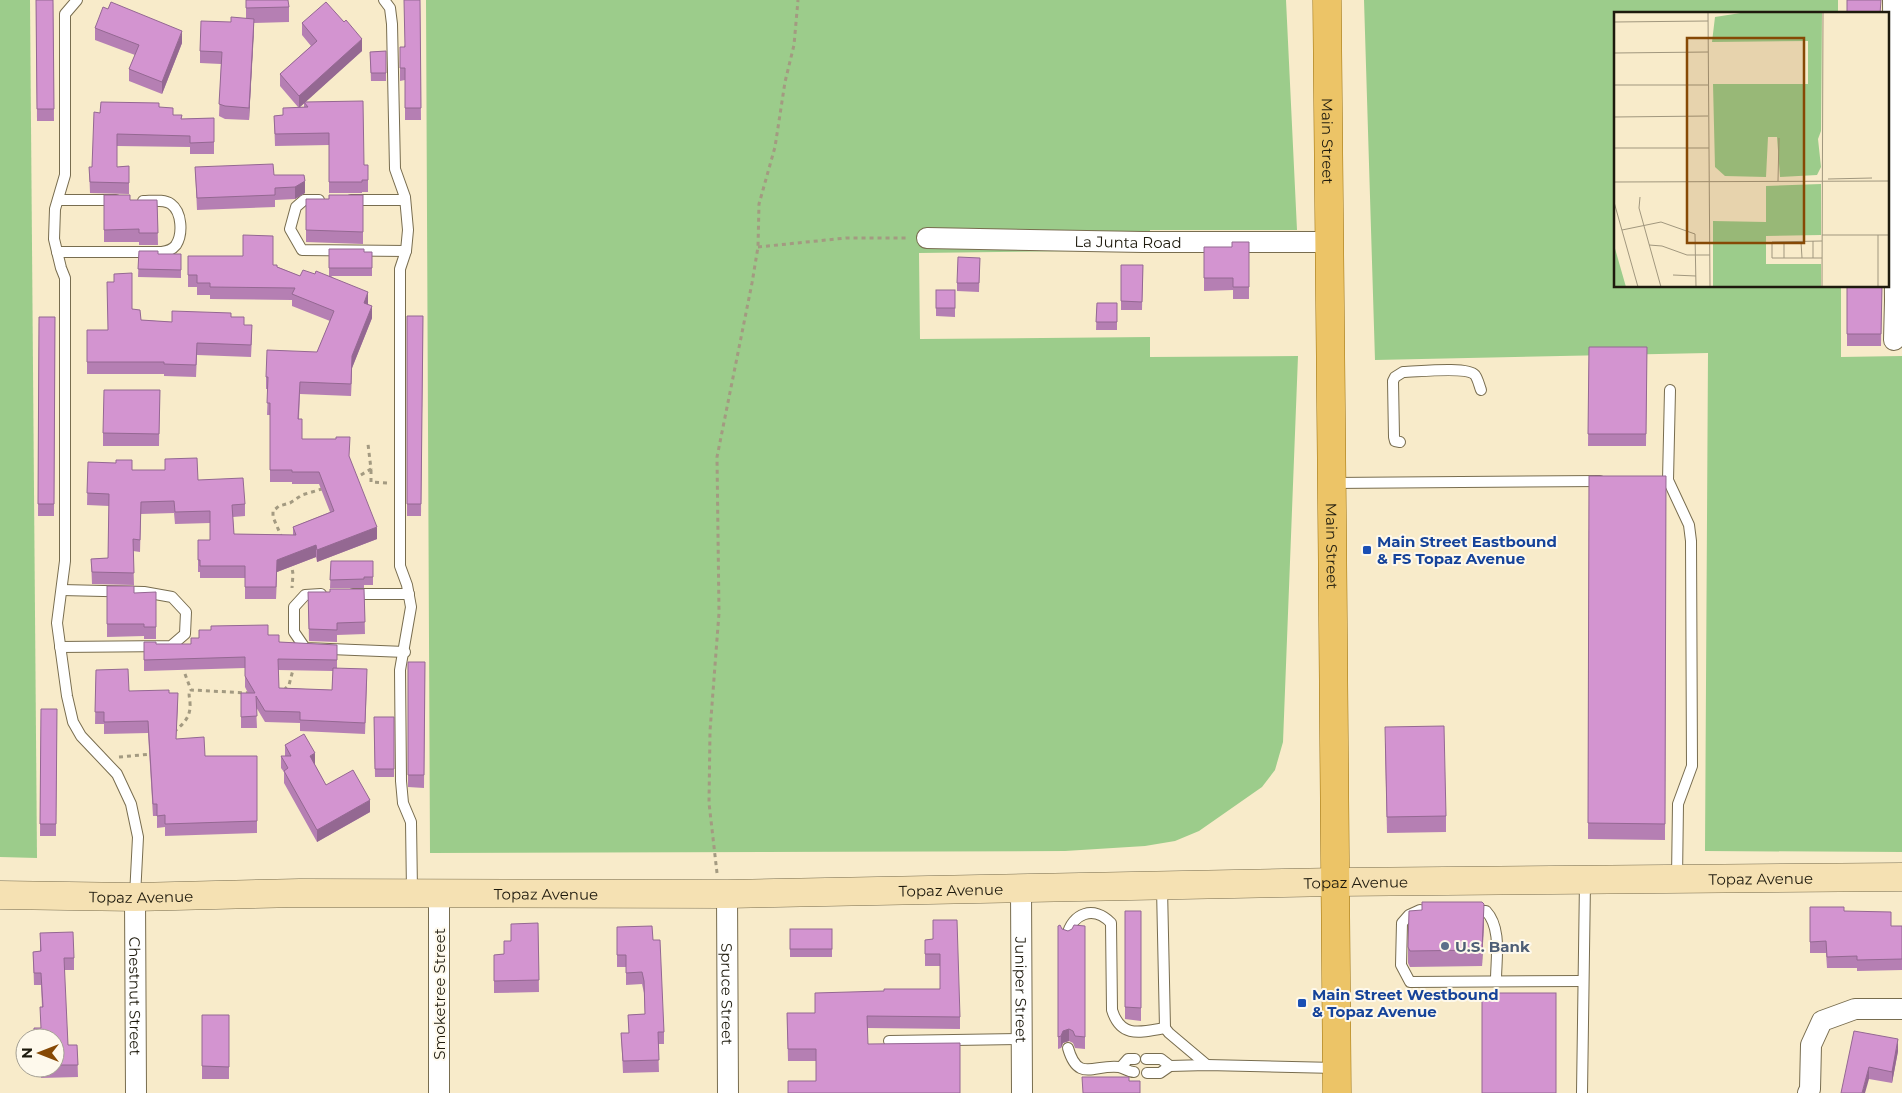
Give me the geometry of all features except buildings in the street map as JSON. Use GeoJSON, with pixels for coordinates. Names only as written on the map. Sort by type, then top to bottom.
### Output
{"type":"FeatureCollection","features":[{"type":"Feature","properties":{"kind":"main road","name":"Main Street"},"geometry":{"type":"LineString","coordinates":[[1327,0],[1328,242],[1337,882],[1337,1080]]}},
{"type":"Feature","properties":{"kind":"street"},"geometry":{"type":"LineString","coordinates":[[1893,0],[1897,28],[1898,193],[1898,301],[1894,340]]}},
{"type":"Feature","properties":{"kind":"street","name":"La Junta Road"},"geometry":{"type":"LineString","coordinates":[[927,238],[1143,242],[1328,242]]}},
{"type":"Feature","properties":{"kind":"street","name":"Topaz Avenue"},"geometry":{"type":"LineString","coordinates":[[0,895],[135,897],[300,893],[723,894],[1337,882],[1902,877]]}},
{"type":"Feature","properties":{"kind":"street","name":"Juniper Street"},"geometry":{"type":"LineString","coordinates":[[1021,888],[1022,1093]]}},
{"type":"Feature","properties":{"kind":"street","name":"Smoketree Street"},"geometry":{"type":"LineString","coordinates":[[439,894],[439,1093]]}},
{"type":"Feature","properties":{"kind":"street","name":"Spruce Street"},"geometry":{"type":"LineString","coordinates":[[723,894],[728,1093]]}},
{"type":"Feature","properties":{"kind":"street","name":"Chestnut Street"},"geometry":{"type":"LineString","coordinates":[[135,897],[136,1093]]}},
{"type":"Feature","properties":{"kind":"street"},"geometry":{"type":"LineString","coordinates":[[1808,1093],[1810,1089],[1811,1045],[1822,1021],[1855,1009],[1902,1009]]}},
{"type":"Feature","properties":{"kind":"lane"},"geometry":{"type":"LineString","coordinates":[[77,0],[65,14],[65,175],[55,209],[54,239],[65,278],[65,561],[57,622],[66,696],[73,722],[81,736],[117,774],[131,804],[138,837],[135,897]]}},
{"type":"Feature","properties":{"kind":"lane"},"geometry":{"type":"LineString","coordinates":[[384,0],[390,8],[392,24],[394,168],[405,200],[408,230],[406,251],[400,268],[400,566],[411,607],[405,652],[400,670],[401,781],[403,802],[411,822],[412,894]]}},
{"type":"Feature","properties":{"kind":"lane"},"geometry":{"type":"LineString","coordinates":[[58,200],[158,201],[169,203],[176,208],[181,234],[176,245],[171,250],[162,252],[58,252]]}},
{"type":"Feature","properties":{"kind":"lane"},"geometry":{"type":"LineString","coordinates":[[405,200],[304,200],[296,207],[290,229],[302,250],[406,251]]}},
{"type":"Feature","properties":{"kind":"lane"},"geometry":{"type":"LineString","coordinates":[[1400,442],[1395,441],[1394,376],[1403,372],[1471,372],[1481,390]]}},
{"type":"Feature","properties":{"kind":"lane"},"geometry":{"type":"LineString","coordinates":[[1670,390],[1663,480],[1689,525],[1690,541],[1692,766],[1678,804],[1677,879]]}},
{"type":"Feature","properties":{"kind":"lane"},"geometry":{"type":"LineString","coordinates":[[1331,483],[1611,481]]}},
{"type":"Feature","properties":{"kind":"lane"},"geometry":{"type":"LineString","coordinates":[[60,647],[171,646],[185,634],[186,612],[172,597],[144,592],[62,590]]}},
{"type":"Feature","properties":{"kind":"lane"},"geometry":{"type":"LineString","coordinates":[[405,652],[305,648],[294,632],[294,606],[305,595],[409,594]]}},
{"type":"Feature","properties":{"kind":"lane"},"geometry":{"type":"LineString","coordinates":[[1582,1093],[1585,880]]}},
{"type":"Feature","properties":{"kind":"lane"},"geometry":{"type":"LineString","coordinates":[[1162,886],[1165,1028],[1207,1065]]}},
{"type":"Feature","properties":{"kind":"lane"},"geometry":{"type":"LineString","coordinates":[[1430,910],[1420,910],[1409,916],[1402,923],[1401,964],[1410,982],[1496,980],[1584,981]]}},
{"type":"Feature","properties":{"kind":"lane"},"geometry":{"type":"LineString","coordinates":[[1458,911],[1486,912],[1493,918],[1496,934],[1496,980]]}},
{"type":"Feature","properties":{"kind":"lane"},"geometry":{"type":"LineString","coordinates":[[1067,936],[1069,926],[1075,918],[1083,914],[1105,916],[1111,923],[1112,1010],[1116,1021],[1122,1028],[1132,1031],[1165,1028]]}},
{"type":"Feature","properties":{"kind":"lane"},"geometry":{"type":"LineString","coordinates":[[889,1041],[1022,1039]]}},
{"type":"Feature","properties":{"kind":"lane"},"geometry":{"type":"LineString","coordinates":[[1068,1048],[1071,1060],[1077,1067],[1085,1070],[1121,1067],[1134,1072]]}},
{"type":"Feature","properties":{"kind":"lane"},"geometry":{"type":"LineString","coordinates":[[1121,1067],[1128,1059],[1161,1059],[1170,1066]]}},
{"type":"Feature","properties":{"kind":"lane"},"geometry":{"type":"LineString","coordinates":[[1147,1073],[1160,1073],[1170,1066],[1207,1065],[1337,1080]]}},
{"type":"Feature","properties":{"kind":"path"},"geometry":{"type":"LineString","coordinates":[[723,894],[709,803],[710,731],[719,613],[717,457],[752,283],[758,247],[759,204],[775,147],[785,82],[794,45],[798,0]]}},
{"type":"Feature","properties":{"kind":"path"},"geometry":{"type":"LineString","coordinates":[[758,247],[846,238],[927,238]]}},
{"type":"Feature","properties":{"kind":"path"},"geometry":{"type":"LineString","coordinates":[[368,444],[371,482],[400,483]]}},
{"type":"Feature","properties":{"kind":"path"},"geometry":{"type":"LineString","coordinates":[[346,483],[371,469]]}},
{"type":"Feature","properties":{"kind":"path"},"geometry":{"type":"LineString","coordinates":[[282,541],[282,536],[273,517],[273,510],[290,503],[302,495],[330,487]]}},
{"type":"Feature","properties":{"kind":"path"},"geometry":{"type":"LineString","coordinates":[[291,560],[294,584],[291,591]]}},
{"type":"Feature","properties":{"kind":"path"},"geometry":{"type":"LineString","coordinates":[[280,693],[289,685],[293,674],[293,659]]}},
{"type":"Feature","properties":{"kind":"path"},"geometry":{"type":"LineString","coordinates":[[167,736],[175,732],[189,718],[188,693],[190,690],[186,674]]}},
{"type":"Feature","properties":{"kind":"path"},"geometry":{"type":"LineString","coordinates":[[190,690],[256,694]]}},
{"type":"Feature","properties":{"kind":"path"},"geometry":{"type":"LineString","coordinates":[[113,753],[120,758],[152,754],[152,748]]}},
{"type":"Feature","properties":{"kind":"green space"},"geometry":{"type":"Polygon","coordinates":[[[0,0],[30,0],[37,858],[0,857],[0,0]]]}},
{"type":"Feature","properties":{"kind":"green space"},"geometry":{"type":"Polygon","coordinates":[[[426,0],[1286,0],[1297,230],[1150,230],[1149,250],[919,253],[920,339],[1150,337],[1150,357],[1298,356],[1283,742],[1275,770],[1262,787],[1199,831],[1175,841],[1145,846],[1065,851],[430,853],[426,0]]]}},
{"type":"Feature","properties":{"kind":"green space"},"geometry":{"type":"Polygon","coordinates":[[[1364,0],[1838,0],[1838,12],[1614,12],[1614,288],[1841,288],[1841,357],[1902,356],[1902,852],[1705,851],[1708,353],[1375,360],[1364,0]]]}},
{"type":"Feature","properties":{"kind":"place","name":"Main Street Eastbound & FS Topaz Avenue"},"geometry":{"type":"Point","coordinates":[1367,550]}},
{"type":"Feature","properties":{"kind":"place","name":"U.S. Bank"},"geometry":{"type":"Point","coordinates":[1445,946]}},
{"type":"Feature","properties":{"kind":"place","name":"Main Street Westbound & Topaz Avenue"},"geometry":{"type":"Point","coordinates":[1302,1003]}}]}
